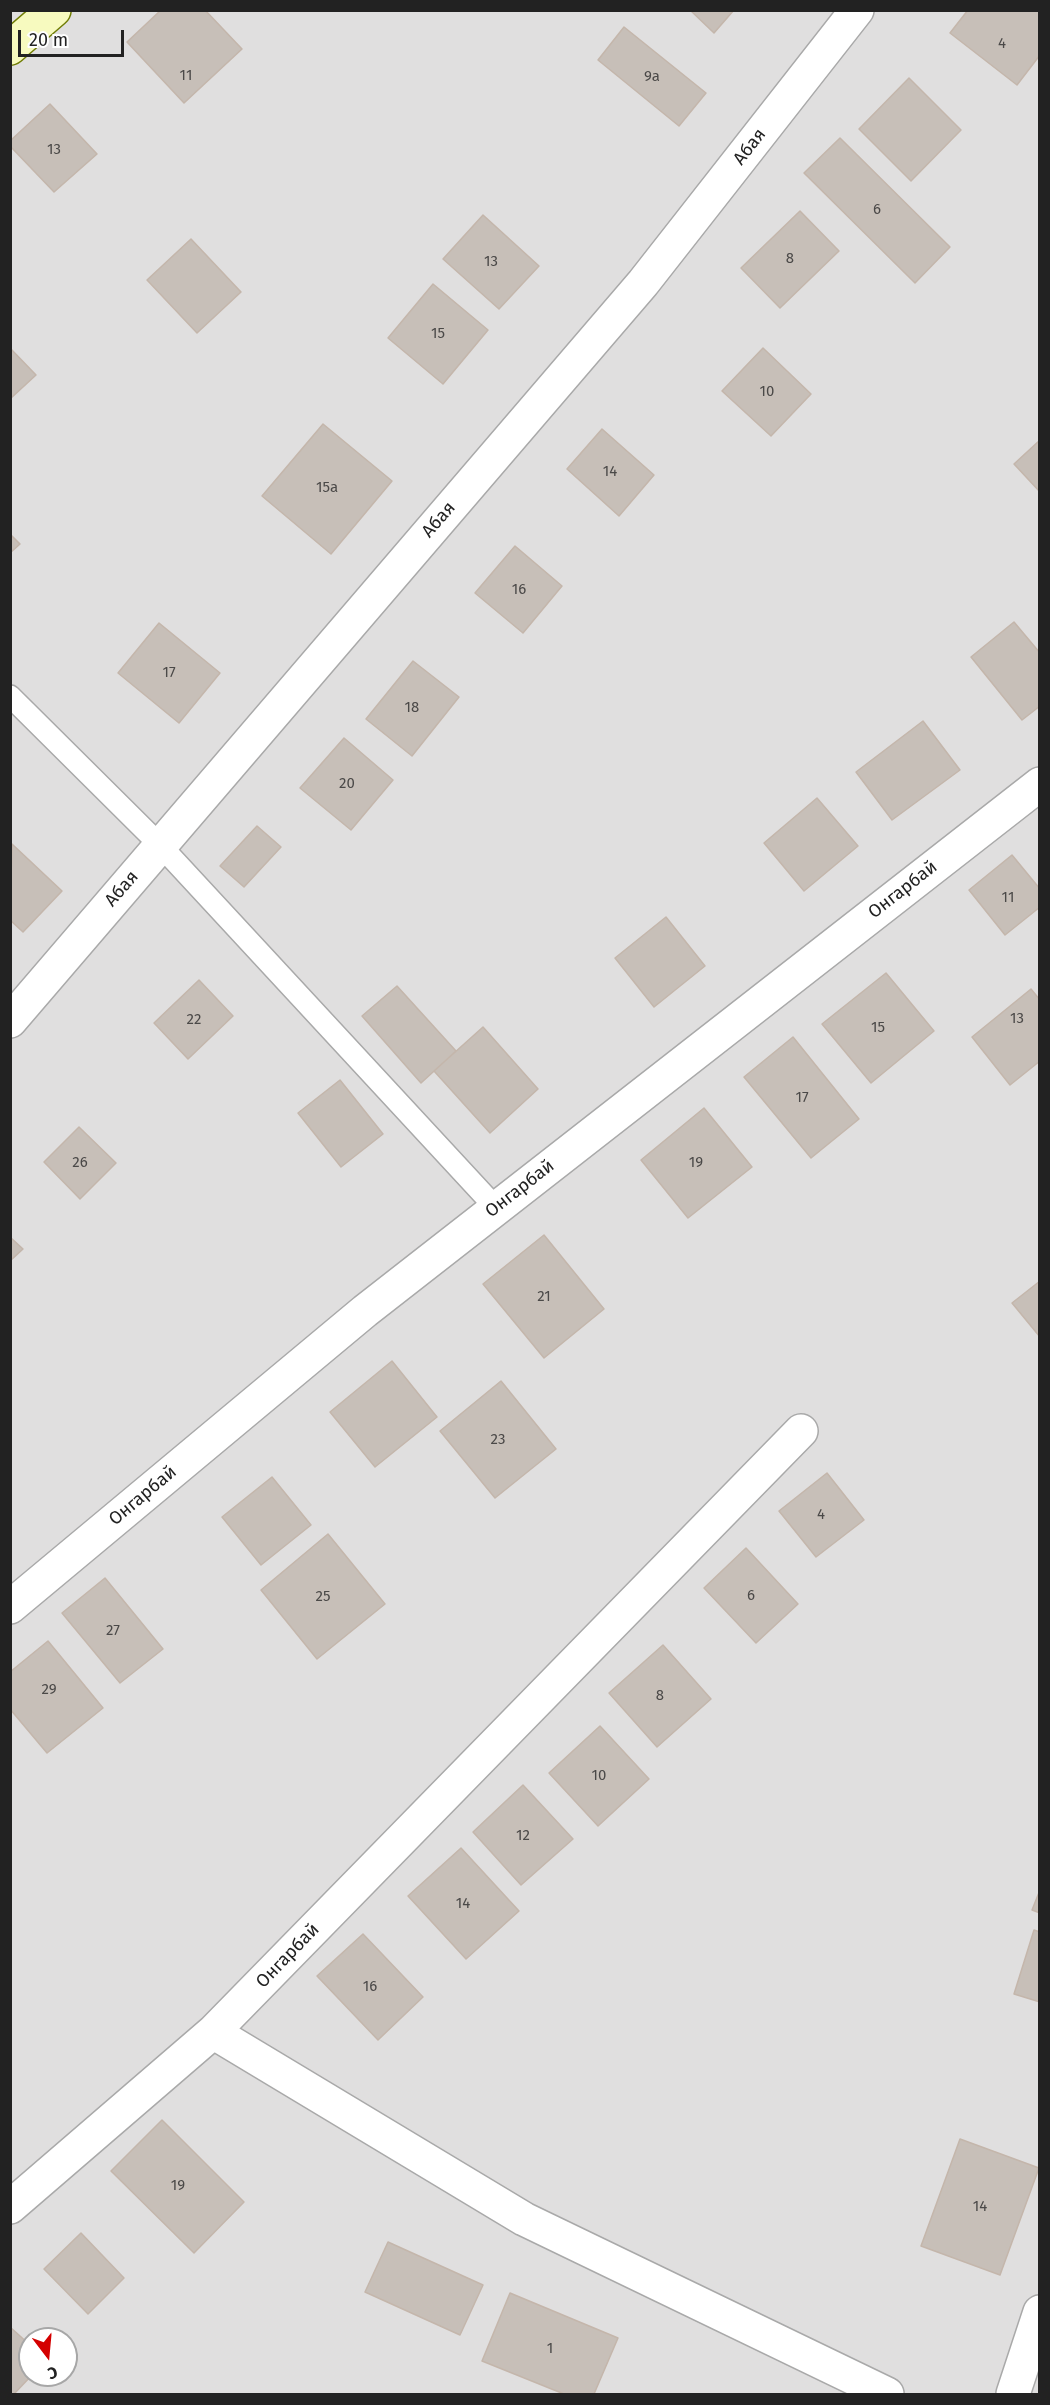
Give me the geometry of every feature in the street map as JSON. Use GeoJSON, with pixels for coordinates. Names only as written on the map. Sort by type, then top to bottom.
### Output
{"type":"FeatureCollection","features":[{"type":"Feature","properties":{"kind":"main road"},"geometry":{"type":"LineString","coordinates":[[10,48],[54,10]]}},
{"type":"Feature","properties":{"kind":"street","name":"Абая"},"geometry":{"type":"LineString","coordinates":[[10,1021],[643,283],[857,10]]}},
{"type":"Feature","properties":{"kind":"street","name":"Онгарбай"},"geometry":{"type":"LineString","coordinates":[[10,1607],[365,1311],[1040,784]]}},
{"type":"Feature","properties":{"kind":"street","name":"Онгарбай"},"geometry":{"type":"LineString","coordinates":[[10,2207],[213,2032],[801,1431]]}},
{"type":"Feature","properties":{"kind":"street"},"geometry":{"type":"LineString","coordinates":[[213,2032],[524,2219],[887,2394]]}},
{"type":"Feature","properties":{"kind":"street"},"geometry":{"type":"LineString","coordinates":[[1012,2394],[1040,2312]]}},
{"type":"Feature","properties":{"kind":"lane"},"geometry":{"type":"LineString","coordinates":[[10,696],[160,845],[496,1208]]}},
{"type":"Feature","properties":{"kind":"shaded area"},"geometry":{"type":"Polygon","coordinates":[[[11,11],[1039,11],[1039,2394],[11,2394],[11,11]]]}},
{"type":"Feature","properties":{"kind":"building"},"geometry":{"type":"Polygon","coordinates":[[[161,10],[205,10],[242,49],[184,103],[127,42],[161,10]]]}},
{"type":"Feature","properties":{"kind":"building"},"geometry":{"type":"Polygon","coordinates":[[[690,10],[734,10],[714,33],[690,10]]]}},
{"type":"Feature","properties":{"kind":"building"},"geometry":{"type":"Polygon","coordinates":[[[968,10],[1040,10],[1040,55],[1017,85],[950,33],[968,10]]]}},
{"type":"Feature","properties":{"kind":"building"},"geometry":{"type":"Polygon","coordinates":[[[624,27],[706,93],[679,126],[598,60],[624,27]]]}},
{"type":"Feature","properties":{"kind":"building"},"geometry":{"type":"Polygon","coordinates":[[[909,78],[961,130],[911,181],[859,129],[909,78]]]}},
{"type":"Feature","properties":{"kind":"building"},"geometry":{"type":"Polygon","coordinates":[[[50,104],[97,154],[54,192],[10,146],[10,141],[50,104]]]}},
{"type":"Feature","properties":{"kind":"building"},"geometry":{"type":"Polygon","coordinates":[[[840,138],[950,247],[915,283],[804,173],[840,138]]]}},
{"type":"Feature","properties":{"kind":"building"},"geometry":{"type":"Polygon","coordinates":[[[800,211],[839,251],[780,308],[741,268],[800,211]]]}},
{"type":"Feature","properties":{"kind":"building"},"geometry":{"type":"Polygon","coordinates":[[[483,215],[539,266],[499,309],[443,259],[483,215]]]}},
{"type":"Feature","properties":{"kind":"building"},"geometry":{"type":"Polygon","coordinates":[[[191,239],[241,292],[197,333],[147,280],[191,239]]]}},
{"type":"Feature","properties":{"kind":"building"},"geometry":{"type":"Polygon","coordinates":[[[433,284],[488,330],[443,384],[388,338],[433,284]]]}},
{"type":"Feature","properties":{"kind":"building"},"geometry":{"type":"Polygon","coordinates":[[[10,348],[36,375],[10,399],[10,348]]]}},
{"type":"Feature","properties":{"kind":"building"},"geometry":{"type":"Polygon","coordinates":[[[763,348],[811,394],[771,436],[722,391],[763,348]]]}},
{"type":"Feature","properties":{"kind":"building"},"geometry":{"type":"Polygon","coordinates":[[[323,424],[392,481],[331,554],[262,496],[323,424]]]}},
{"type":"Feature","properties":{"kind":"building"},"geometry":{"type":"Polygon","coordinates":[[[602,429],[654,475],[619,516],[567,469],[602,429]]]}},
{"type":"Feature","properties":{"kind":"building"},"geometry":{"type":"Polygon","coordinates":[[[1040,440],[1040,492],[1014,464],[1040,440]]]}},
{"type":"Feature","properties":{"kind":"building"},"geometry":{"type":"Polygon","coordinates":[[[10,534],[20,544],[10,553],[10,534]]]}},
{"type":"Feature","properties":{"kind":"building"},"geometry":{"type":"Polygon","coordinates":[[[515,546],[562,586],[523,633],[475,593],[515,546]]]}},
{"type":"Feature","properties":{"kind":"building"},"geometry":{"type":"Polygon","coordinates":[[[1014,622],[1040,653],[1040,706],[1022,720],[971,657],[1014,622]]]}},
{"type":"Feature","properties":{"kind":"building"},"geometry":{"type":"Polygon","coordinates":[[[159,623],[220,673],[179,723],[118,673],[159,623]]]}},
{"type":"Feature","properties":{"kind":"building"},"geometry":{"type":"Polygon","coordinates":[[[413,661],[459,697],[412,756],[366,719],[413,661]]]}},
{"type":"Feature","properties":{"kind":"building"},"geometry":{"type":"Polygon","coordinates":[[[923,721],[960,770],[892,820],[856,772],[923,721]]]}},
{"type":"Feature","properties":{"kind":"building"},"geometry":{"type":"Polygon","coordinates":[[[344,738],[393,780],[351,830],[300,788],[344,738]]]}},
{"type":"Feature","properties":{"kind":"building"},"geometry":{"type":"Polygon","coordinates":[[[817,798],[858,846],[804,891],[764,843],[817,798]]]}},
{"type":"Feature","properties":{"kind":"building"},"geometry":{"type":"Polygon","coordinates":[[[257,826],[281,847],[244,887],[220,866],[257,826]]]}},
{"type":"Feature","properties":{"kind":"building"},"geometry":{"type":"Polygon","coordinates":[[[12,844],[62,891],[23,932],[10,920],[12,844]]]}},
{"type":"Feature","properties":{"kind":"building"},"geometry":{"type":"Polygon","coordinates":[[[1012,855],[1040,889],[1040,907],[1005,935],[969,890],[1012,855]]]}},
{"type":"Feature","properties":{"kind":"building"},"geometry":{"type":"Polygon","coordinates":[[[666,917],[705,966],[654,1007],[615,958],[666,917]]]}},
{"type":"Feature","properties":{"kind":"building"},"geometry":{"type":"Polygon","coordinates":[[[886,973],[934,1031],[871,1083],[822,1024],[886,973]]]}},
{"type":"Feature","properties":{"kind":"building"},"geometry":{"type":"Polygon","coordinates":[[[199,980],[233,1016],[188,1059],[154,1023],[199,980]]]}},
{"type":"Feature","properties":{"kind":"building"},"geometry":{"type":"Polygon","coordinates":[[[397,986],[456,1051],[421,1083],[362,1016],[397,986]]]}},
{"type":"Feature","properties":{"kind":"building"},"geometry":{"type":"Polygon","coordinates":[[[1031,989],[1040,1000],[1040,1061],[1010,1085],[972,1037],[1031,989]]]}},
{"type":"Feature","properties":{"kind":"building"},"geometry":{"type":"Polygon","coordinates":[[[483,1027],[538,1089],[490,1133],[434,1071],[483,1027]]]}},
{"type":"Feature","properties":{"kind":"building"},"geometry":{"type":"Polygon","coordinates":[[[793,1037],[859,1119],[811,1158],[744,1077],[793,1037]]]}},
{"type":"Feature","properties":{"kind":"building"},"geometry":{"type":"Polygon","coordinates":[[[340,1080],[383,1134],[341,1167],[298,1113],[340,1080]]]}},
{"type":"Feature","properties":{"kind":"building"},"geometry":{"type":"Polygon","coordinates":[[[704,1108],[752,1167],[688,1218],[641,1160],[704,1108]]]}},
{"type":"Feature","properties":{"kind":"building"},"geometry":{"type":"Polygon","coordinates":[[[79,1127],[116,1163],[80,1199],[44,1162],[79,1127]]]}},
{"type":"Feature","properties":{"kind":"building"},"geometry":{"type":"Polygon","coordinates":[[[544,1235],[604,1309],[544,1358],[483,1284],[544,1235]]]}},
{"type":"Feature","properties":{"kind":"building"},"geometry":{"type":"Polygon","coordinates":[[[10,1237],[23,1249],[10,1261],[10,1237]]]}},
{"type":"Feature","properties":{"kind":"building"},"geometry":{"type":"Polygon","coordinates":[[[1040,1281],[1040,1337],[1012,1303],[1040,1281]]]}},
{"type":"Feature","properties":{"kind":"building"},"geometry":{"type":"Polygon","coordinates":[[[392,1361],[437,1417],[375,1467],[330,1412],[392,1361]]]}},
{"type":"Feature","properties":{"kind":"building"},"geometry":{"type":"Polygon","coordinates":[[[501,1381],[556,1449],[495,1498],[440,1431],[501,1381]]]}},
{"type":"Feature","properties":{"kind":"building"},"geometry":{"type":"Polygon","coordinates":[[[827,1473],[864,1520],[816,1557],[779,1511],[827,1473]]]}},
{"type":"Feature","properties":{"kind":"building"},"geometry":{"type":"Polygon","coordinates":[[[272,1477],[311,1525],[261,1565],[222,1517],[272,1477]]]}},
{"type":"Feature","properties":{"kind":"building"},"geometry":{"type":"Polygon","coordinates":[[[328,1534],[385,1604],[317,1659],[261,1590],[328,1534]]]}},
{"type":"Feature","properties":{"kind":"building"},"geometry":{"type":"Polygon","coordinates":[[[746,1548],[798,1604],[756,1643],[704,1588],[746,1548]]]}},
{"type":"Feature","properties":{"kind":"building"},"geometry":{"type":"Polygon","coordinates":[[[105,1578],[163,1649],[120,1683],[62,1613],[105,1578]]]}},
{"type":"Feature","properties":{"kind":"building"},"geometry":{"type":"Polygon","coordinates":[[[48,1641],[103,1708],[47,1753],[10,1709],[10,1672],[48,1641]]]}},
{"type":"Feature","properties":{"kind":"building"},"geometry":{"type":"Polygon","coordinates":[[[663,1645],[711,1699],[657,1747],[609,1693],[663,1645]]]}},
{"type":"Feature","properties":{"kind":"building"},"geometry":{"type":"Polygon","coordinates":[[[600,1726],[649,1779],[598,1826],[549,1773],[600,1726]]]}},
{"type":"Feature","properties":{"kind":"building"},"geometry":{"type":"Polygon","coordinates":[[[523,1785],[573,1839],[521,1885],[473,1832],[523,1785]]]}},
{"type":"Feature","properties":{"kind":"building"},"geometry":{"type":"Polygon","coordinates":[[[461,1848],[519,1911],[466,1959],[408,1896],[461,1848]]]}},
{"type":"Feature","properties":{"kind":"building"},"geometry":{"type":"Polygon","coordinates":[[[1040,1890],[1040,1913],[1032,1910],[1040,1890]]]}},
{"type":"Feature","properties":{"kind":"building"},"geometry":{"type":"Polygon","coordinates":[[[1034,1930],[1040,1932],[1040,2002],[1014,1994],[1034,1930]]]}},
{"type":"Feature","properties":{"kind":"building"},"geometry":{"type":"Polygon","coordinates":[[[363,1934],[423,1997],[378,2040],[317,1976],[363,1934]]]}},
{"type":"Feature","properties":{"kind":"building"},"geometry":{"type":"Polygon","coordinates":[[[162,2120],[244,2202],[194,2253],[111,2171],[162,2120]]]}},
{"type":"Feature","properties":{"kind":"building"},"geometry":{"type":"Polygon","coordinates":[[[960,2139],[1039,2168],[1000,2275],[921,2246],[960,2139]]]}},
{"type":"Feature","properties":{"kind":"building"},"geometry":{"type":"Polygon","coordinates":[[[81,2233],[124,2278],[88,2314],[44,2269],[81,2233]]]}},
{"type":"Feature","properties":{"kind":"building"},"geometry":{"type":"Polygon","coordinates":[[[388,2242],[483,2285],[460,2335],[365,2292],[388,2242]]]}},
{"type":"Feature","properties":{"kind":"building"},"geometry":{"type":"Polygon","coordinates":[[[510,2293],[618,2338],[594,2394],[564,2394],[482,2361],[510,2293]]]}},
{"type":"Feature","properties":{"kind":"building"},"geometry":{"type":"Polygon","coordinates":[[[10,2327],[18,2334],[18,2387],[21,2387],[14,2394],[10,2394],[10,2327]]]}}]}
